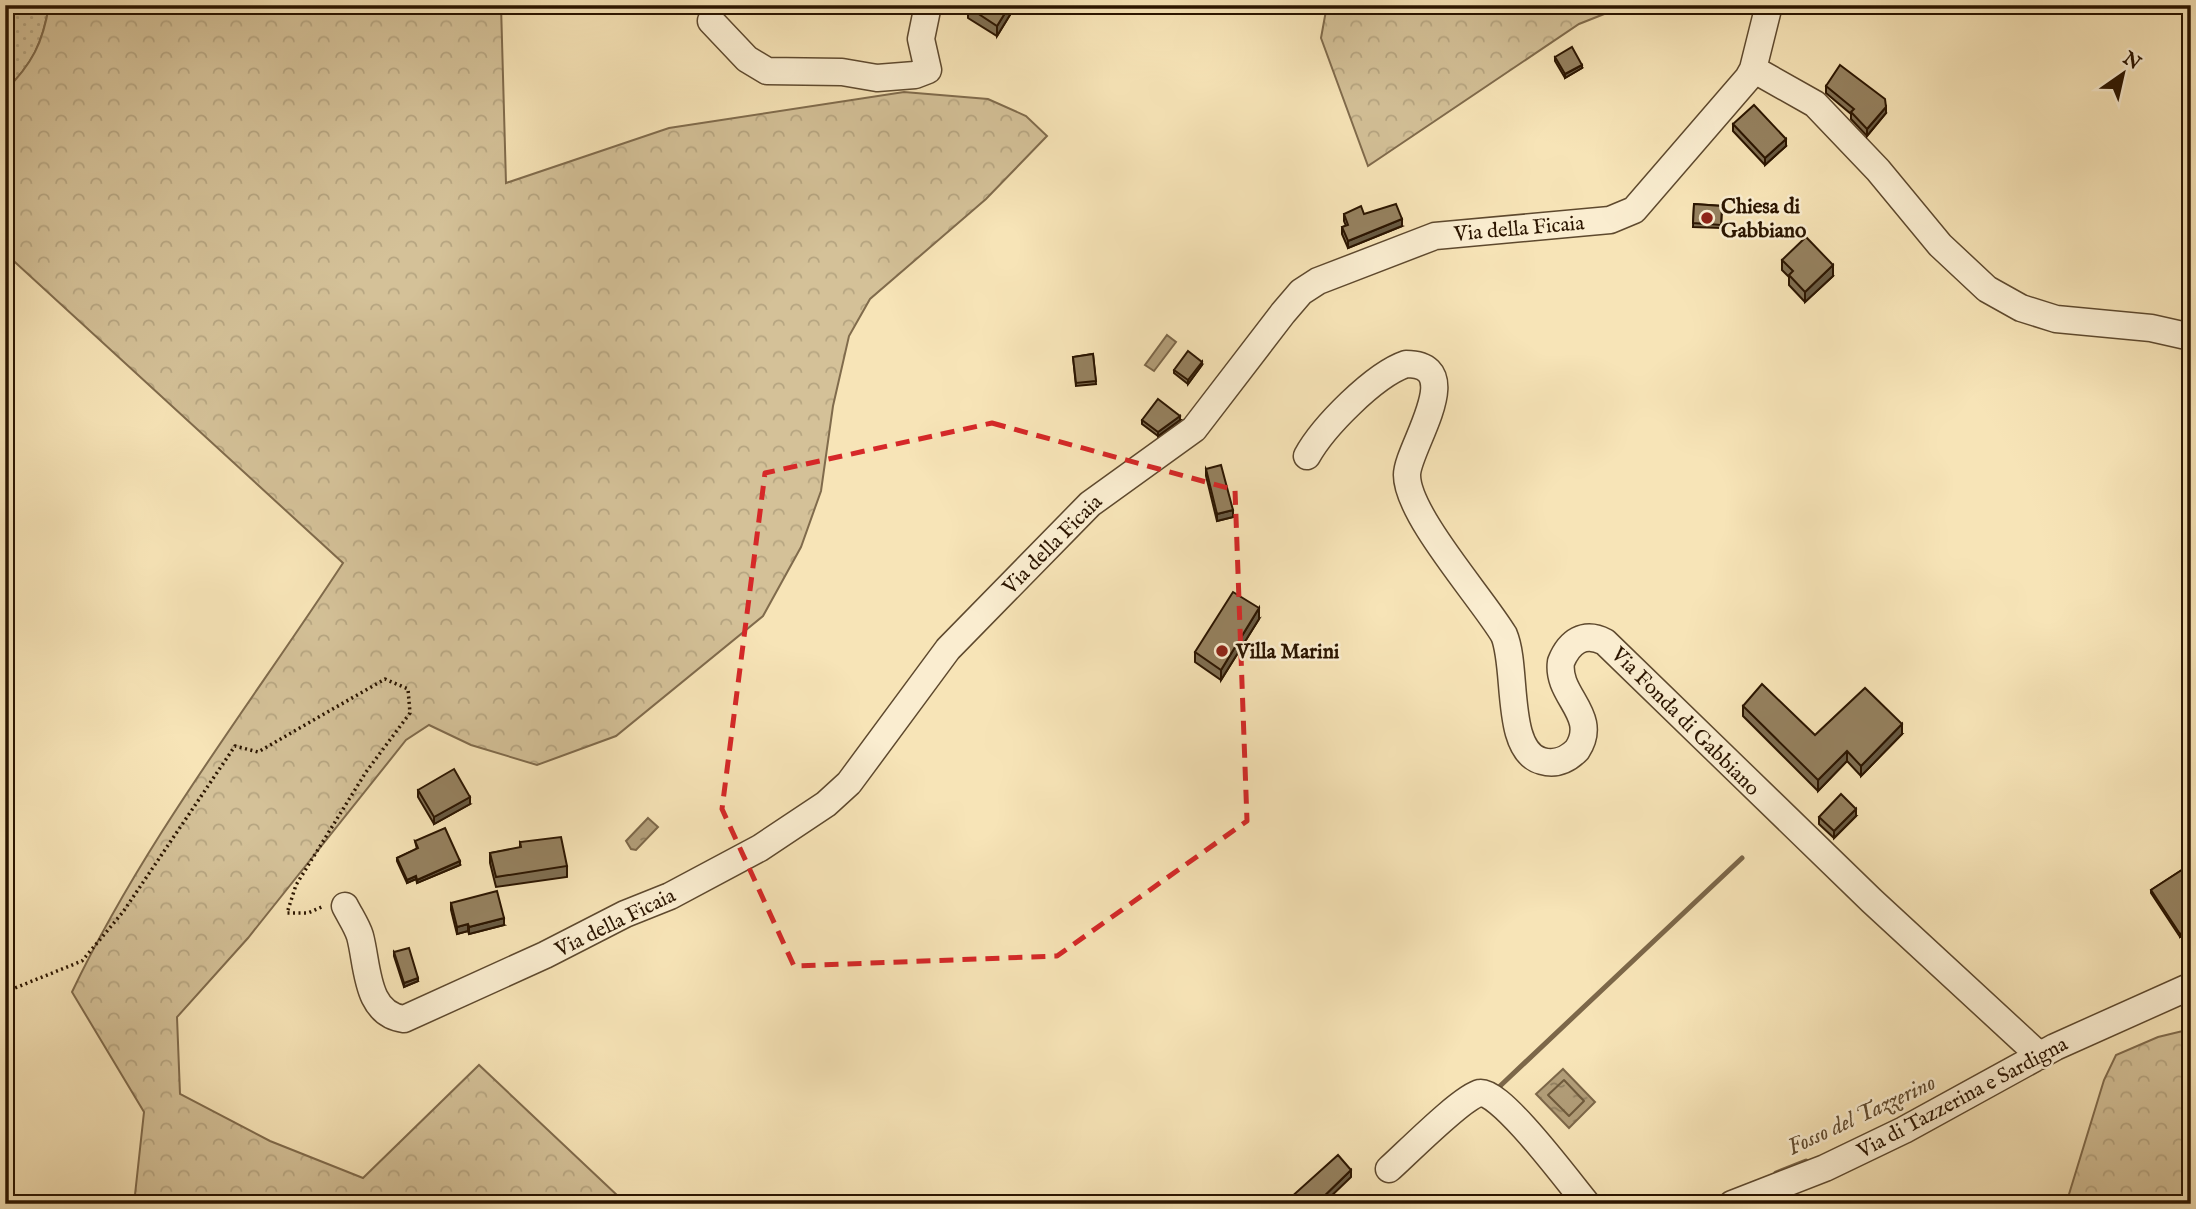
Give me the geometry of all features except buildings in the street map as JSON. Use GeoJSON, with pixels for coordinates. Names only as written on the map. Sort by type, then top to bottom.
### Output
{"type":"FeatureCollection","features":[{"type":"Feature","properties":{"kind":"street"},"geometry":{"type":"LineString","coordinates":[[711,21],[747,58],[767,71],[842,72],[896,78],[928,70],[921,39],[928,5]]}},
{"type":"Feature","properties":{"kind":"street","name":"Via della Ficaia"},"geometry":{"type":"LineString","coordinates":[[345,906],[359,935],[373,996],[385,1012],[404,1019],[545,955],[625,914],[670,896],[760,848],[806,819],[849,783],[948,649],[1090,504],[1194,429],[1301,292],[1341,271],[1435,236],[1623,216],[1648,198],[1740,90],[1753,69],[1769,5]]}},
{"type":"Feature","properties":{"kind":"street"},"geometry":{"type":"LineString","coordinates":[[1753,69],[1815,104],[1855,150],[1878,170],[1940,245],[1987,289],[2021,308],[2056,318],[2151,328],[2191,337]]}},
{"type":"Feature","properties":{"kind":"street","name":"Via Fonda di Gabbiano"},"geometry":{"type":"LineString","coordinates":[[1307,456],[1329,424],[1382,378],[1406,364],[1423,367],[1431,375],[1436,392],[1410,457],[1408,485],[1416,507],[1504,635],[1511,656],[1517,730],[1526,753],[1538,760],[1554,763],[1577,750],[1585,726],[1580,709],[1562,680],[1561,662],[1576,640],[1584,637],[1605,642],[1862,892],[2040,1056]]}},
{"type":"Feature","properties":{"kind":"street","name":"Via di Tazzerina e Sardigna"},"geometry":{"type":"LineString","coordinates":[[1732,1204],[1859,1152],[2040,1056],[2191,986]]}},
{"type":"Feature","properties":{"kind":"street"},"geometry":{"type":"LineString","coordinates":[[1389,1169],[1464,1102],[1481,1093],[1489,1094],[1508,1110],[1587,1204]]}},
{"type":"Feature","properties":{"kind":"path"},"geometry":{"type":"LineString","coordinates":[[5,992],[82,961],[123,912],[235,746],[258,752],[385,679],[408,689],[410,713],[366,772],[296,885],[287,914],[308,913],[334,902],[345,906]]}},
{"type":"Feature","properties":{"kind":"highlighted area"},"geometry":{"type":"Polygon","coordinates":[[[992,423],[1235,490],[1247,821],[1057,956],[794,966],[722,809],[765,473],[992,423]]]}},
{"type":"Feature","properties":{"kind":"green space"},"geometry":{"type":"Polygon","coordinates":[[[5,5],[49,5],[35,52],[5,91],[5,5]]]}},
{"type":"Feature","properties":{"kind":"green space"},"geometry":{"type":"Polygon","coordinates":[[[49,5],[501,5],[506,183],[669,128],[904,92],[988,99],[1026,116],[1047,136],[986,199],[870,299],[849,336],[833,406],[821,491],[801,547],[763,616],[616,736],[537,765],[471,745],[429,725],[406,740],[248,938],[177,1017],[180,1094],[270,1141],[363,1178],[479,1065],[619,1197],[611,1204],[134,1204],[144,1112],[72,992],[101,935],[165,826],[343,563],[5,253],[5,91],[35,52],[49,5]]]}},
{"type":"Feature","properties":{"kind":"green space"},"geometry":{"type":"Polygon","coordinates":[[[1327,5],[1627,5],[1579,24],[1368,166],[1321,38],[1327,5]]]}},
{"type":"Feature","properties":{"kind":"green space"},"geometry":{"type":"Polygon","coordinates":[[[2191,1029],[2191,1204],[2066,1204],[2104,1080],[2116,1055],[2158,1037],[2191,1029]]]}},
{"type":"Feature","properties":{"kind":"water"},"geometry":{"type":"Polygon","coordinates":[[[1167,335],[1176,342],[1154,371],[1145,365],[1167,335]]]}},
{"type":"Feature","properties":{"kind":"water"},"geometry":{"type":"Polygon","coordinates":[[[648,818],[658,827],[636,850],[631,849],[626,841],[648,818]]]}},
{"type":"Feature","properties":{"kind":"water"},"geometry":{"type":"Polygon","coordinates":[[[1563,1069],[1595,1102],[1569,1128],[1536,1094],[1563,1069]]]}},
{"type":"Feature","properties":{"kind":"waterway"},"geometry":{"type":"LineString","coordinates":[[1499,1087],[1742,858]]}},
{"type":"Feature","properties":{"kind":"waterway","name":"Fosso del Tazzerino"},"geometry":{"type":"LineString","coordinates":[[1776,1173],[1806,1161]]}},
{"type":"Feature","properties":{"kind":"place","name":"Chiesa di Gabbiano"},"geometry":{"type":"Point","coordinates":[1707,218]}},
{"type":"Feature","properties":{"kind":"place","name":"Villa Marini"},"geometry":{"type":"Point","coordinates":[1222,651]}}]}
